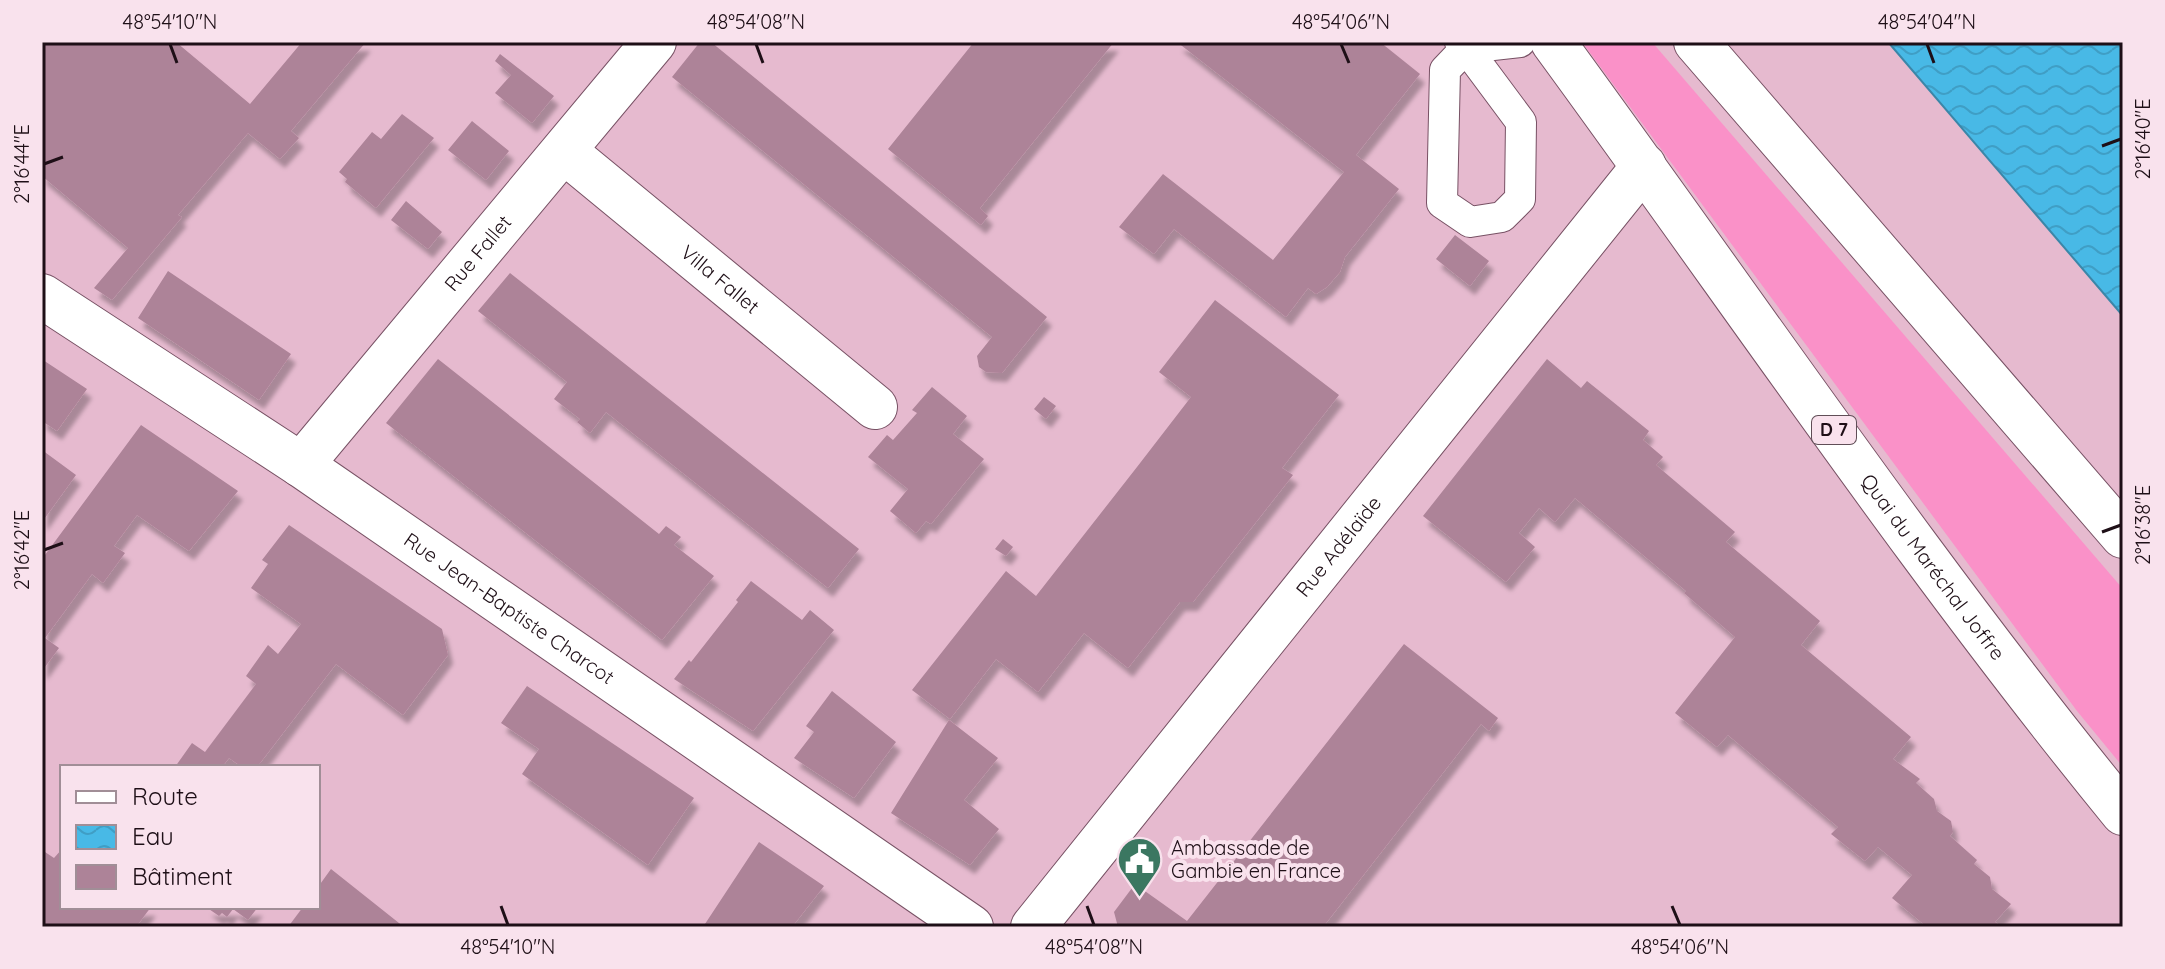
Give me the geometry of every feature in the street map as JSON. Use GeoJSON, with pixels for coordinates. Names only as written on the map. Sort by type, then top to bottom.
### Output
{"type":"FeatureCollection","features":[{"type":"Feature","properties":{"kind":"street","name":"Rue Fallet"},"geometry":{"type":"LineString","coordinates":[[301,465],[654,42]]}},
{"type":"Feature","properties":{"kind":"street","name":"Quai du Maréchal Joffre"},"geometry":{"type":"LineString","coordinates":[[1553,42],[1958,603],[2123,813]]}},
{"type":"Feature","properties":{"kind":"street"},"geometry":{"type":"LineString","coordinates":[[1696,42],[2123,536]]}},
{"type":"Feature","properties":{"kind":"street","name":"Villa Fallet"},"geometry":{"type":"LineString","coordinates":[[564,151],[875,407]]}},
{"type":"Feature","properties":{"kind":"street","name":"Rue Adélaïde"},"geometry":{"type":"LineString","coordinates":[[1033,927],[1644,166]]}},
{"type":"Feature","properties":{"kind":"street","name":"Rue Jean-Baptiste Charcot"},"geometry":{"type":"LineString","coordinates":[[42,296],[301,465],[971,927]]}},
{"type":"Feature","properties":{"kind":"lane"},"geometry":{"type":"LineString","coordinates":[[1463,45],[1520,42]]}},
{"type":"Feature","properties":{"kind":"lane"},"geometry":{"type":"LineString","coordinates":[[1463,45],[1521,122],[1520,199],[1502,217],[1470,222],[1442,203],[1445,70],[1463,45]]}},
{"type":"Feature","properties":{"kind":"shaded area"},"geometry":{"type":"Polygon","coordinates":[[[1582,42],[1652,42],[2123,589],[2123,767],[2077,711],[1582,42]]]}},
{"type":"Feature","properties":{"kind":"water"},"geometry":{"type":"Polygon","coordinates":[[[1888,42],[2123,42],[2123,316],[1888,42]]]}},
{"type":"Feature","properties":{"kind":"building"},"geometry":{"type":"Polygon","coordinates":[[[42,42],[176,42],[250,104],[302,42],[366,42],[291,131],[299,138],[280,159],[248,133],[178,215],[182,217],[112,300],[94,288],[128,248],[42,176],[42,42]]]}},
{"type":"Feature","properties":{"kind":"building"},"geometry":{"type":"Polygon","coordinates":[[[700,42],[711,42],[1047,317],[1002,373],[986,372],[979,367],[977,356],[992,337],[672,77],[700,42]]]}},
{"type":"Feature","properties":{"kind":"building"},"geometry":{"type":"Polygon","coordinates":[[[974,42],[1114,42],[980,208],[988,216],[981,225],[888,149],[974,42]]]}},
{"type":"Feature","properties":{"kind":"building"},"geometry":{"type":"Polygon","coordinates":[[[1177,42],[1380,42],[1420,74],[1356,155],[1399,189],[1345,257],[1340,272],[1327,287],[1316,294],[1308,288],[1286,317],[1174,229],[1154,254],[1119,227],[1163,174],[1273,260],[1344,172],[1177,42]]]}},
{"type":"Feature","properties":{"kind":"building"},"geometry":{"type":"Polygon","coordinates":[[[500,54],[554,96],[532,123],[495,93],[511,75],[495,61],[500,54]]]}},
{"type":"Feature","properties":{"kind":"building"},"geometry":{"type":"Polygon","coordinates":[[[402,114],[434,138],[376,208],[345,182],[347,179],[339,172],[372,132],[381,139],[402,114]]]}},
{"type":"Feature","properties":{"kind":"building"},"geometry":{"type":"Polygon","coordinates":[[[472,121],[509,151],[486,180],[448,150],[472,121]]]}},
{"type":"Feature","properties":{"kind":"building"},"geometry":{"type":"Polygon","coordinates":[[[406,201],[442,232],[428,249],[391,220],[406,201]]]}},
{"type":"Feature","properties":{"kind":"building"},"geometry":{"type":"Polygon","coordinates":[[[1455,235],[1489,261],[1470,286],[1436,259],[1455,235]]]}},
{"type":"Feature","properties":{"kind":"building"},"geometry":{"type":"Polygon","coordinates":[[[168,271],[291,354],[259,400],[138,318],[168,271]]]}},
{"type":"Feature","properties":{"kind":"building"},"geometry":{"type":"Polygon","coordinates":[[[510,273],[859,549],[828,588],[606,412],[590,433],[577,422],[580,419],[554,399],[567,382],[478,311],[510,273]]]}},
{"type":"Feature","properties":{"kind":"building"},"geometry":{"type":"Polygon","coordinates":[[[1215,300],[1339,395],[1282,468],[1293,475],[1193,602],[1180,602],[1128,668],[1084,633],[1038,692],[996,659],[950,719],[912,690],[1006,571],[1036,596],[1137,467],[1191,397],[1159,372],[1215,300]]]}},
{"type":"Feature","properties":{"kind":"building"},"geometry":{"type":"Polygon","coordinates":[[[438,359],[659,534],[666,526],[681,537],[674,545],[714,576],[662,640],[386,423],[438,359]]]}},
{"type":"Feature","properties":{"kind":"building"},"geometry":{"type":"Polygon","coordinates":[[[1547,359],[1581,388],[1587,381],[1649,431],[1643,440],[1663,457],[1656,465],[1735,532],[1726,542],[1820,621],[1801,645],[1911,737],[1893,759],[1920,779],[1916,783],[1934,799],[1937,811],[1951,821],[1953,832],[1950,836],[1977,860],[1974,864],[1990,877],[1992,889],[2011,904],[1995,922],[2002,927],[1927,927],[1892,898],[1912,875],[1878,847],[1865,861],[1831,834],[1838,827],[1728,735],[1717,747],[1675,713],[1735,637],[1684,593],[1686,591],[1575,498],[1555,522],[1539,508],[1519,533],[1535,547],[1506,582],[1423,516],[1547,359]]]}},
{"type":"Feature","properties":{"kind":"building"},"geometry":{"type":"Polygon","coordinates":[[[43,360],[87,389],[57,431],[42,421],[43,360]]]}},
{"type":"Feature","properties":{"kind":"building"},"geometry":{"type":"Polygon","coordinates":[[[932,387],[967,416],[953,434],[984,459],[931,524],[926,521],[916,533],[890,511],[908,489],[868,457],[887,435],[893,440],[917,413],[912,410],[932,387]]]}},
{"type":"Feature","properties":{"kind":"building"},"geometry":{"type":"Polygon","coordinates":[[[1044,397],[1056,406],[1046,419],[1034,409],[1044,397]]]}},
{"type":"Feature","properties":{"kind":"building"},"geometry":{"type":"Polygon","coordinates":[[[141,425],[238,491],[189,551],[137,515],[114,546],[125,553],[103,583],[92,574],[45,638],[59,648],[42,671],[42,559],[141,425]]]}},
{"type":"Feature","properties":{"kind":"building"},"geometry":{"type":"Polygon","coordinates":[[[42,450],[76,475],[42,522],[42,450]]]}},
{"type":"Feature","properties":{"kind":"building"},"geometry":{"type":"Polygon","coordinates":[[[289,525],[442,629],[448,655],[403,715],[336,664],[259,765],[239,765],[229,758],[224,765],[176,765],[192,743],[205,752],[256,684],[246,676],[268,645],[278,654],[301,624],[251,588],[268,564],[262,560],[289,525]]]}},
{"type":"Feature","properties":{"kind":"building"},"geometry":{"type":"Polygon","coordinates":[[[1003,539],[1013,547],[1006,556],[995,549],[1003,539]]]}},
{"type":"Feature","properties":{"kind":"building"},"geometry":{"type":"Polygon","coordinates":[[[751,581],[802,620],[810,610],[834,630],[753,731],[674,679],[689,660],[691,662],[751,581]]]}},
{"type":"Feature","properties":{"kind":"building"},"geometry":{"type":"Polygon","coordinates":[[[1404,644],[1498,718],[1489,731],[1481,724],[1323,927],[1118,927],[1114,912],[1135,884],[1187,921],[1404,644]]]}},
{"type":"Feature","properties":{"kind":"building"},"geometry":{"type":"Polygon","coordinates":[[[527,686],[694,798],[648,865],[522,774],[539,749],[501,723],[527,686]]]}},
{"type":"Feature","properties":{"kind":"building"},"geometry":{"type":"Polygon","coordinates":[[[832,691],[896,742],[854,798],[794,758],[814,732],[806,726],[832,691]]]}},
{"type":"Feature","properties":{"kind":"building"},"geometry":{"type":"Polygon","coordinates":[[[949,720],[998,758],[964,800],[999,829],[970,865],[891,813],[949,720]]]}},
{"type":"Feature","properties":{"kind":"building"},"geometry":{"type":"Polygon","coordinates":[[[759,842],[824,886],[792,927],[703,927],[759,842]]]}},
{"type":"Feature","properties":{"kind":"building"},"geometry":{"type":"Polygon","coordinates":[[[42,850],[54,858],[60,851],[60,909],[150,909],[136,927],[42,927],[42,850]]]}},
{"type":"Feature","properties":{"kind":"building"},"geometry":{"type":"Polygon","coordinates":[[[331,869],[404,927],[288,927],[302,909],[320,909],[320,884],[331,869]]]}},
{"type":"Feature","properties":{"kind":"building"},"geometry":{"type":"Polygon","coordinates":[[[209,909],[233,909],[227,917],[222,913],[219,916],[209,909]]]}},
{"type":"Feature","properties":{"kind":"building"},"geometry":{"type":"Polygon","coordinates":[[[233,909],[256,909],[248,920],[233,909]]]}},
{"type":"Feature","properties":{"kind":"place","name":"Ambassade de Gambie en France"},"geometry":{"type":"Point","coordinates":[1140,898]}}]}
